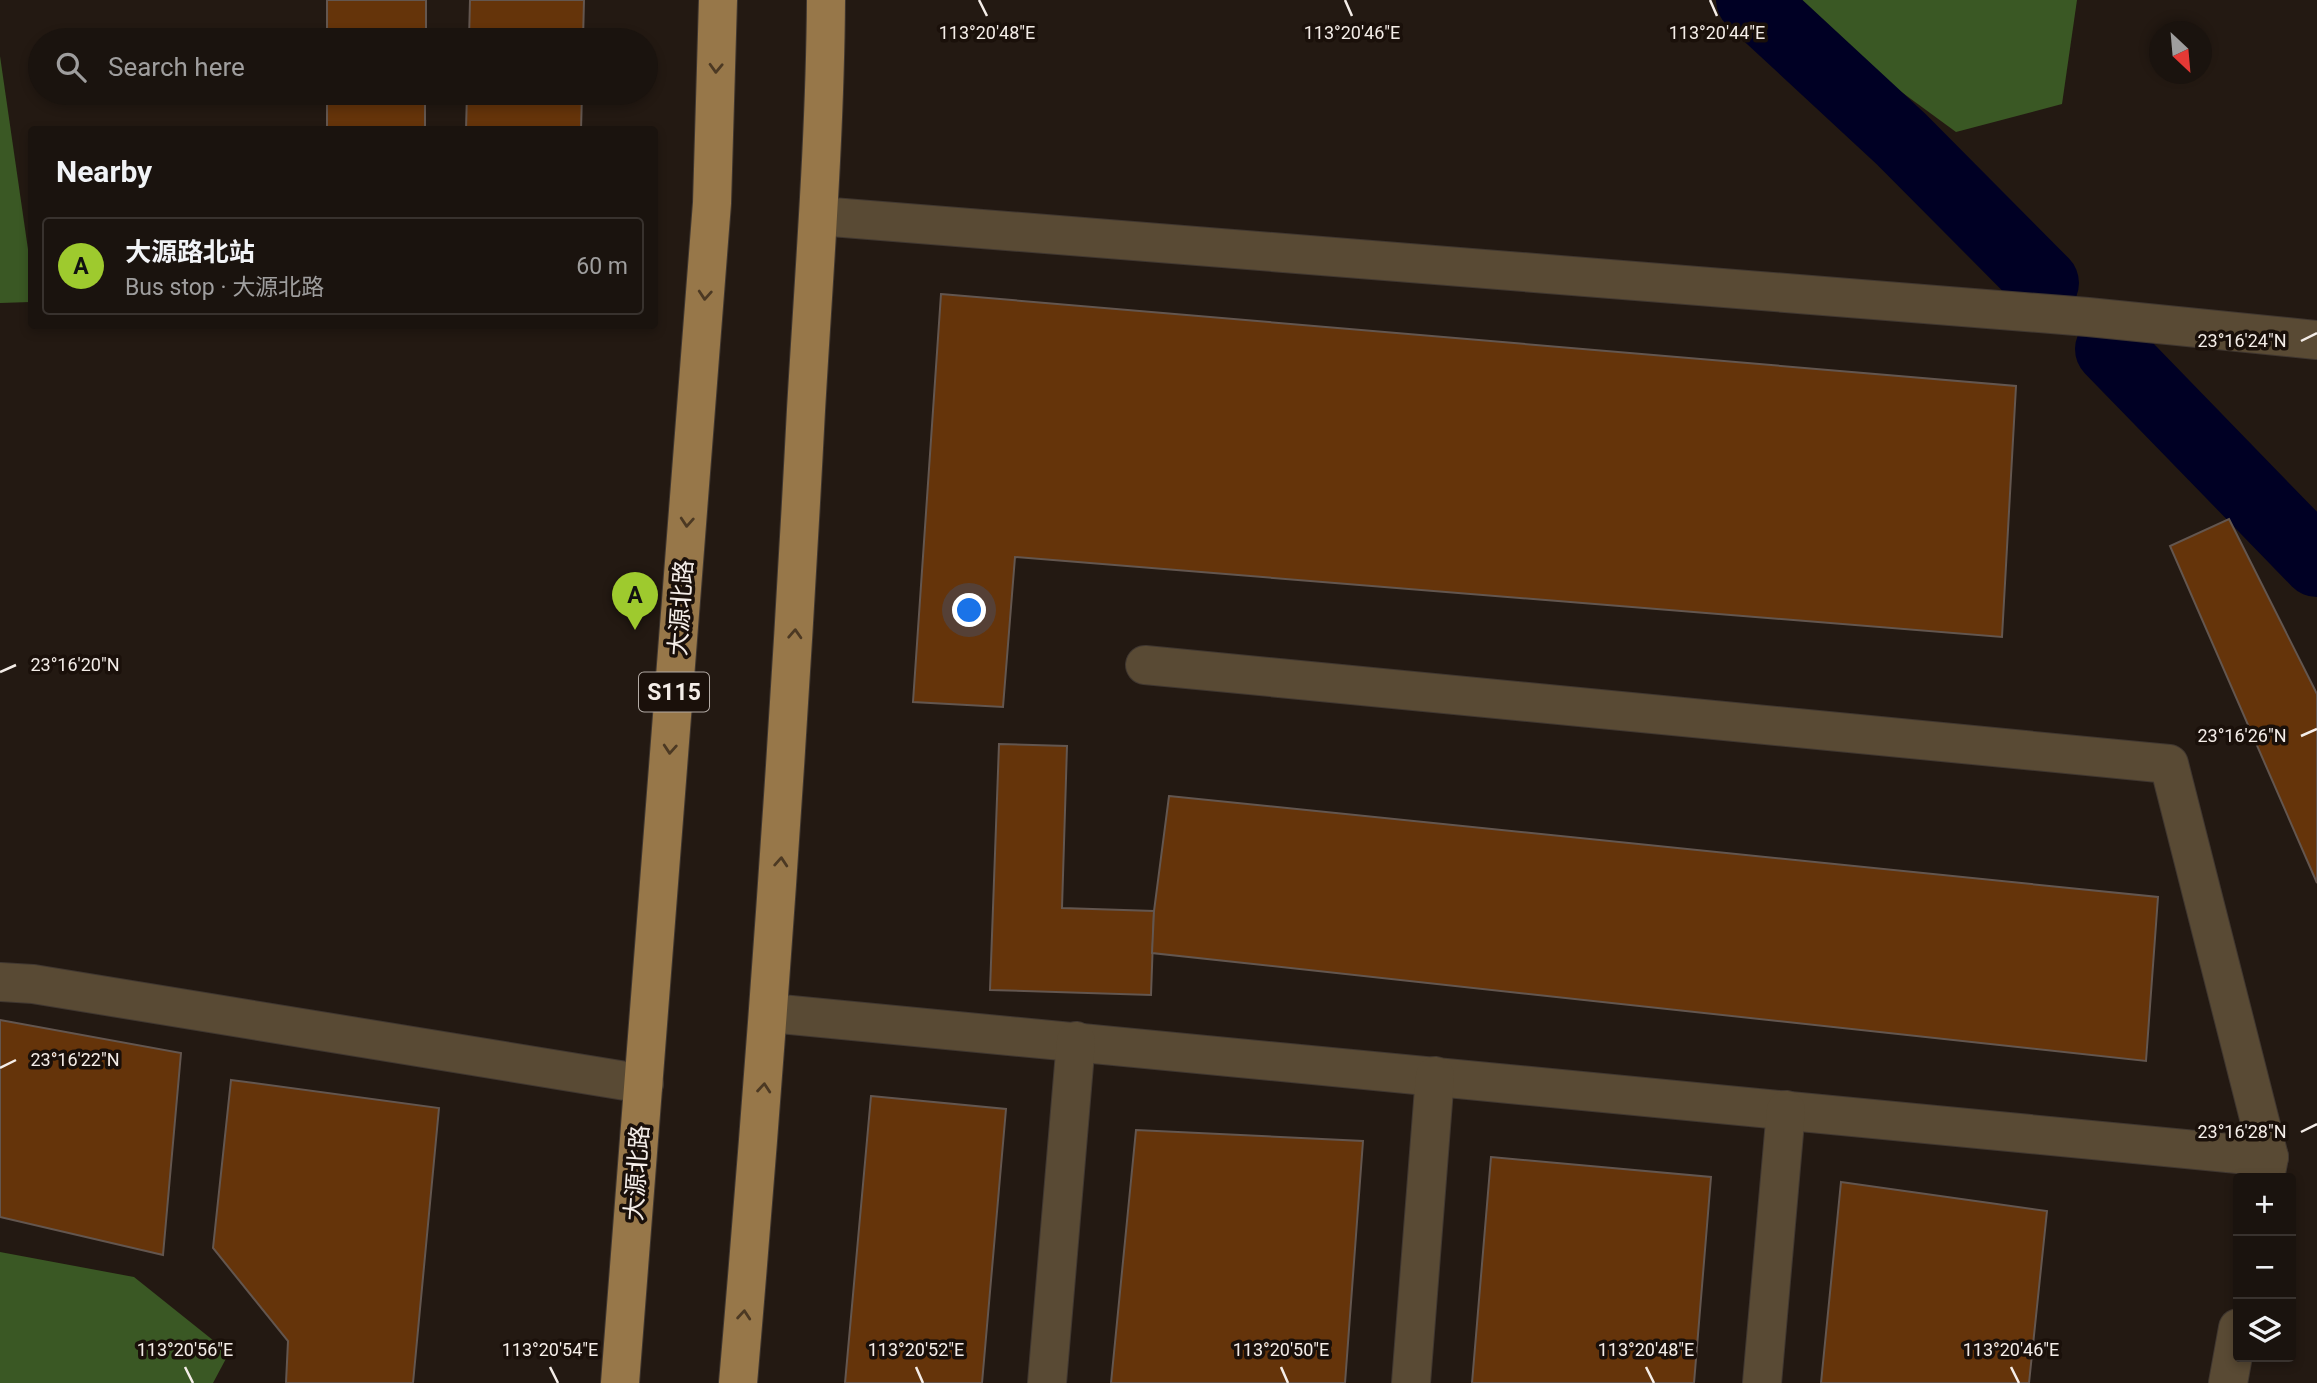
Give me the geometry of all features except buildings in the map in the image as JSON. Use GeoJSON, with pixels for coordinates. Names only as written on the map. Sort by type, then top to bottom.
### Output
{"type":"FeatureCollection","features":[{"type":"Feature","properties":{"kind":"main road","name":"大源北路"},"geometry":{"type":"LineString","coordinates":[[620,1383],[712,202],[718,0]]}},
{"type":"Feature","properties":{"kind":"main road"},"geometry":{"type":"LineString","coordinates":[[738,1383],[770,1013],[819,216],[826,0]]}},
{"type":"Feature","properties":{"kind":"street"},"geometry":{"type":"LineString","coordinates":[[819,216],[2088,317],[2317,340]]}},
{"type":"Feature","properties":{"kind":"street"},"geometry":{"type":"LineString","coordinates":[[770,1013],[1786,1110],[2267,1168],[2169,764],[1145,665]]}},
{"type":"Feature","properties":{"kind":"street"},"geometry":{"type":"LineString","coordinates":[[0,982],[33,984],[644,1084]]}},
{"type":"Feature","properties":{"kind":"street"},"geometry":{"type":"LineString","coordinates":[[1048,1383],[1076,1041]]}},
{"type":"Feature","properties":{"kind":"street"},"geometry":{"type":"LineString","coordinates":[[1411,1383],[1436,1076]]}},
{"type":"Feature","properties":{"kind":"street"},"geometry":{"type":"LineString","coordinates":[[1762,1383],[1786,1110]]}},
{"type":"Feature","properties":{"kind":"street"},"geometry":{"type":"LineString","coordinates":[[2228,1383],[2233,1356]]}},
{"type":"Feature","properties":{"kind":"green space"},"geometry":{"type":"Polygon","coordinates":[[[1776,0],[2077,0],[2062,104],[1956,132],[1776,0]]]}},
{"type":"Feature","properties":{"kind":"green space"},"geometry":{"type":"Polygon","coordinates":[[[0,56],[28,249],[28,302],[0,303],[0,56]]]}},
{"type":"Feature","properties":{"kind":"green space"},"geometry":{"type":"Polygon","coordinates":[[[0,1252],[134,1277],[229,1353],[213,1383],[0,1383],[0,1252]]]}},
{"type":"Feature","properties":{"kind":"waterway"},"geometry":{"type":"LineString","coordinates":[[1751,0],[1901,139],[2044,283]]}},
{"type":"Feature","properties":{"kind":"waterway"},"geometry":{"type":"LineString","coordinates":[[2110,349],[2317,562]]}},
{"type":"Feature","properties":{"kind":"place","name":"大源路北站"},"geometry":{"type":"Point","coordinates":[635,630]}}]}
